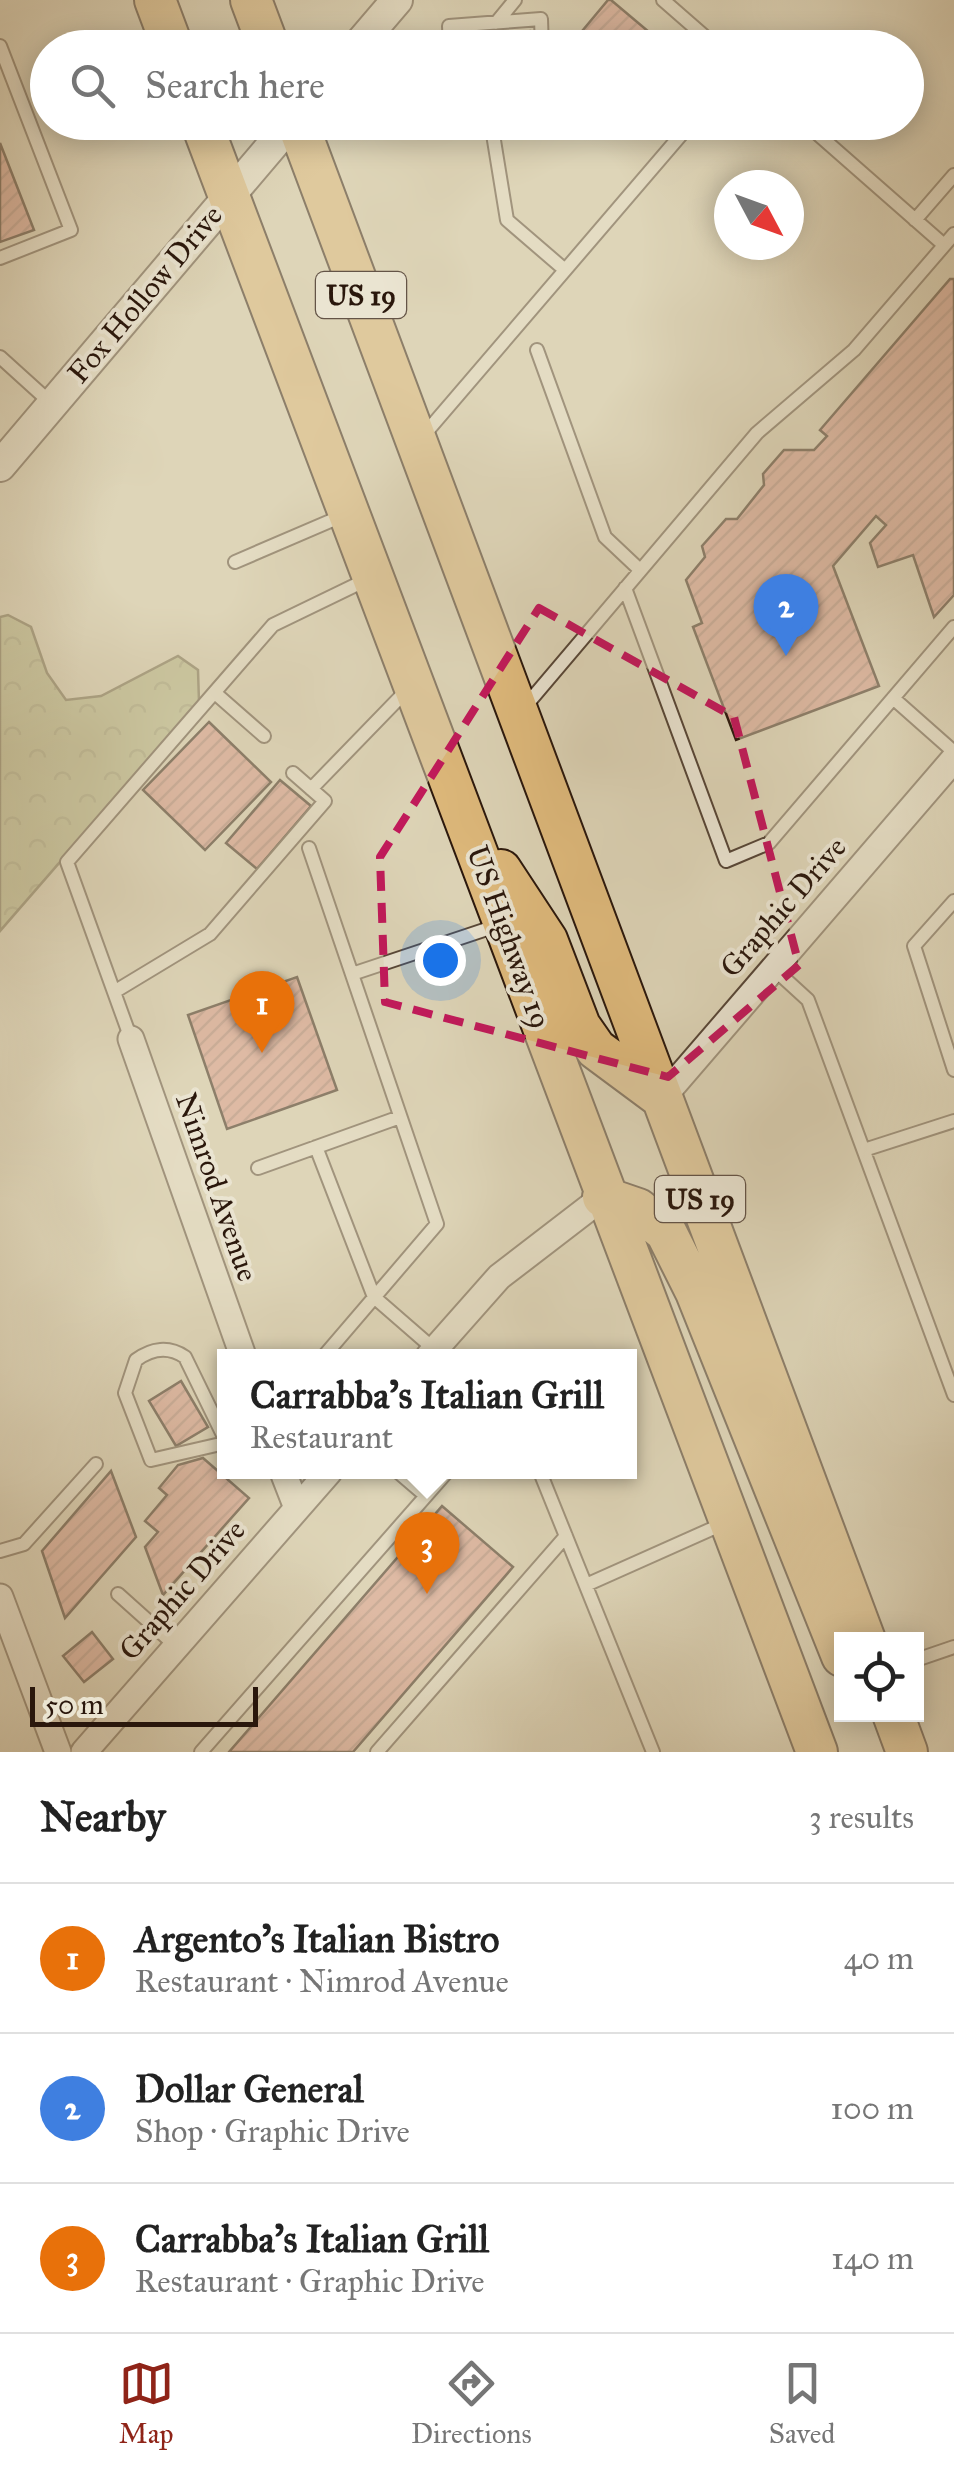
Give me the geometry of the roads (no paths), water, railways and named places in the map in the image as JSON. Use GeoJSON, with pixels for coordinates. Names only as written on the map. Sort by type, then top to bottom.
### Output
{"type":"FeatureCollection","features":[{"type":"Feature","properties":{"kind":"highway"},"geometry":{"type":"LineString","coordinates":[[155,0],[166,30]]}},
{"type":"Feature","properties":{"kind":"highway"},"geometry":{"type":"LineString","coordinates":[[251,0],[262,30]]}},
{"type":"Feature","properties":{"kind":"highway","name":"US Highway 19"},"geometry":{"type":"LineString","coordinates":[[208,140],[466,817],[603,1197],[817,1752]]}},
{"type":"Feature","properties":{"kind":"highway","name":"US 19"},"geometry":{"type":"LineString","coordinates":[[301,140],[861,1632]]}},
{"type":"Feature","properties":{"kind":"highway"},"geometry":{"type":"LineString","coordinates":[[466,817],[547,940],[580,1026],[596,1049],[662,1098]]}},
{"type":"Feature","properties":{"kind":"highway"},"geometry":{"type":"LineString","coordinates":[[603,1197],[638,1208],[666,1232],[696,1292],[834,1636]]}},
{"type":"Feature","properties":{"kind":"street"},"geometry":{"type":"LineString","coordinates":[[371,30],[396,0]]}},
{"type":"Feature","properties":{"kind":"street","name":"Fox Hollow Drive"},"geometry":{"type":"LineString","coordinates":[[0,466],[278,140]]}},
{"type":"Feature","properties":{"kind":"street","name":"Graphic Drive"},"geometry":{"type":"LineString","coordinates":[[662,1098],[954,756]]}},
{"type":"Feature","properties":{"kind":"street","name":"Nimrod Avenue"},"geometry":{"type":"LineString","coordinates":[[131,1039],[241,1349]]}},
{"type":"Feature","properties":{"kind":"street"},"geometry":{"type":"LineString","coordinates":[[435,1349],[498,1277],[603,1197]]}},
{"type":"Feature","properties":{"kind":"street"},"geometry":{"type":"LineString","coordinates":[[286,1479],[296,1508]]}},
{"type":"Feature","properties":{"kind":"street","name":"Graphic Drive"},"geometry":{"type":"LineString","coordinates":[[84,1752],[323,1479]]}},
{"type":"Feature","properties":{"kind":"street"},"geometry":{"type":"LineString","coordinates":[[0,1598],[58,1752]]}},
{"type":"Feature","properties":{"kind":"lane"},"geometry":{"type":"LineString","coordinates":[[496,23],[515,0]]}},
{"type":"Feature","properties":{"kind":"lane"},"geometry":{"type":"LineString","coordinates":[[663,0],[697,30]]}},
{"type":"Feature","properties":{"kind":"lane"},"geometry":{"type":"LineString","coordinates":[[448,30],[448,26],[540,20],[541,30]]}},
{"type":"Feature","properties":{"kind":"lane"},"geometry":{"type":"LineString","coordinates":[[0,46],[30,124]]}},
{"type":"Feature","properties":{"kind":"lane"},"geometry":{"type":"LineString","coordinates":[[0,258],[71,230],[36,140]]}},
{"type":"Feature","properties":{"kind":"lane"},"geometry":{"type":"LineString","coordinates":[[495,140],[507,220],[566,270]]}},
{"type":"Feature","properties":{"kind":"lane"},"geometry":{"type":"LineString","coordinates":[[417,443],[677,140]]}},
{"type":"Feature","properties":{"kind":"lane"},"geometry":{"type":"LineString","coordinates":[[518,714],[757,434],[854,350],[949,240],[915,220],[824,140]]}},
{"type":"Feature","properties":{"kind":"lane"},"geometry":{"type":"LineString","coordinates":[[915,220],[954,175]]}},
{"type":"Feature","properties":{"kind":"lane"},"geometry":{"type":"LineString","coordinates":[[537,350],[604,536],[640,570]]}},
{"type":"Feature","properties":{"kind":"lane"},"geometry":{"type":"LineString","coordinates":[[0,357],[52,404]]}},
{"type":"Feature","properties":{"kind":"lane"},"geometry":{"type":"LineString","coordinates":[[235,562],[349,512]]}},
{"type":"Feature","properties":{"kind":"lane"},"geometry":{"type":"LineString","coordinates":[[131,1039],[67,862],[273,625],[374,577]]}},
{"type":"Feature","properties":{"kind":"lane"},"geometry":{"type":"LineString","coordinates":[[626,588],[726,861],[768,843],[954,627]]}},
{"type":"Feature","properties":{"kind":"lane"},"geometry":{"type":"LineString","coordinates":[[311,789],[414,682]]}},
{"type":"Feature","properties":{"kind":"lane"},"geometry":{"type":"LineString","coordinates":[[214,693],[264,736]]}},
{"type":"Feature","properties":{"kind":"lane"},"geometry":{"type":"LineString","coordinates":[[893,698],[954,756]]}},
{"type":"Feature","properties":{"kind":"lane"},"geometry":{"type":"LineString","coordinates":[[114,992],[210,934],[325,801],[293,773]]}},
{"type":"Feature","properties":{"kind":"lane"},"geometry":{"type":"LineString","coordinates":[[309,848],[437,1224],[330,1349]]}},
{"type":"Feature","properties":{"kind":"lane"},"geometry":{"type":"LineString","coordinates":[[954,901],[914,946],[954,1070]]}},
{"type":"Feature","properties":{"kind":"lane"},"geometry":{"type":"LineString","coordinates":[[352,974],[504,924]]}},
{"type":"Feature","properties":{"kind":"lane"},"geometry":{"type":"LineString","coordinates":[[773,968],[808,1000],[948,1360],[954,1396]]}},
{"type":"Feature","properties":{"kind":"lane"},"geometry":{"type":"LineString","coordinates":[[258,1168],[400,1117]]}},
{"type":"Feature","properties":{"kind":"lane"},"geometry":{"type":"LineString","coordinates":[[864,1150],[954,1121]]}},
{"type":"Feature","properties":{"kind":"lane"},"geometry":{"type":"LineString","coordinates":[[316,1147],[374,1297],[428,1349]]}},
{"type":"Feature","properties":{"kind":"lane"},"geometry":{"type":"LineString","coordinates":[[217,1426],[185,1357],[174,1350],[160,1350],[136,1360],[125,1393],[151,1460],[217,1443]]}},
{"type":"Feature","properties":{"kind":"lane"},"geometry":{"type":"LineString","coordinates":[[0,1551],[24,1544],[96,1464]]}},
{"type":"Feature","properties":{"kind":"lane"},"geometry":{"type":"LineString","coordinates":[[406,1479],[426,1496]]}},
{"type":"Feature","properties":{"kind":"lane"},"geometry":{"type":"LineString","coordinates":[[202,1752],[441,1479]]}},
{"type":"Feature","properties":{"kind":"lane"},"geometry":{"type":"LineString","coordinates":[[543,1479],[653,1752]]}},
{"type":"Feature","properties":{"kind":"lane"},"geometry":{"type":"LineString","coordinates":[[586,1585],[729,1522]]}},
{"type":"Feature","properties":{"kind":"lane"},"geometry":{"type":"LineString","coordinates":[[378,1752],[566,1536]]}},
{"type":"Feature","properties":{"kind":"lane"},"geometry":{"type":"LineString","coordinates":[[118,1594],[176,1646]]}},
{"type":"Feature","properties":{"kind":"lane"},"geometry":{"type":"LineString","coordinates":[[924,1657],[954,1647]]}},
{"type":"Feature","properties":{"kind":"place","name":"Dollar General"},"geometry":{"type":"Point","coordinates":[786,656]}},
{"type":"Feature","properties":{"kind":"place","name":"Argento's Italian Bistro"},"geometry":{"type":"Point","coordinates":[262,1053]}},
{"type":"Feature","properties":{"kind":"place","name":"Carrabba's Italian Grill"},"geometry":{"type":"Point","coordinates":[427,1594]}}]}
